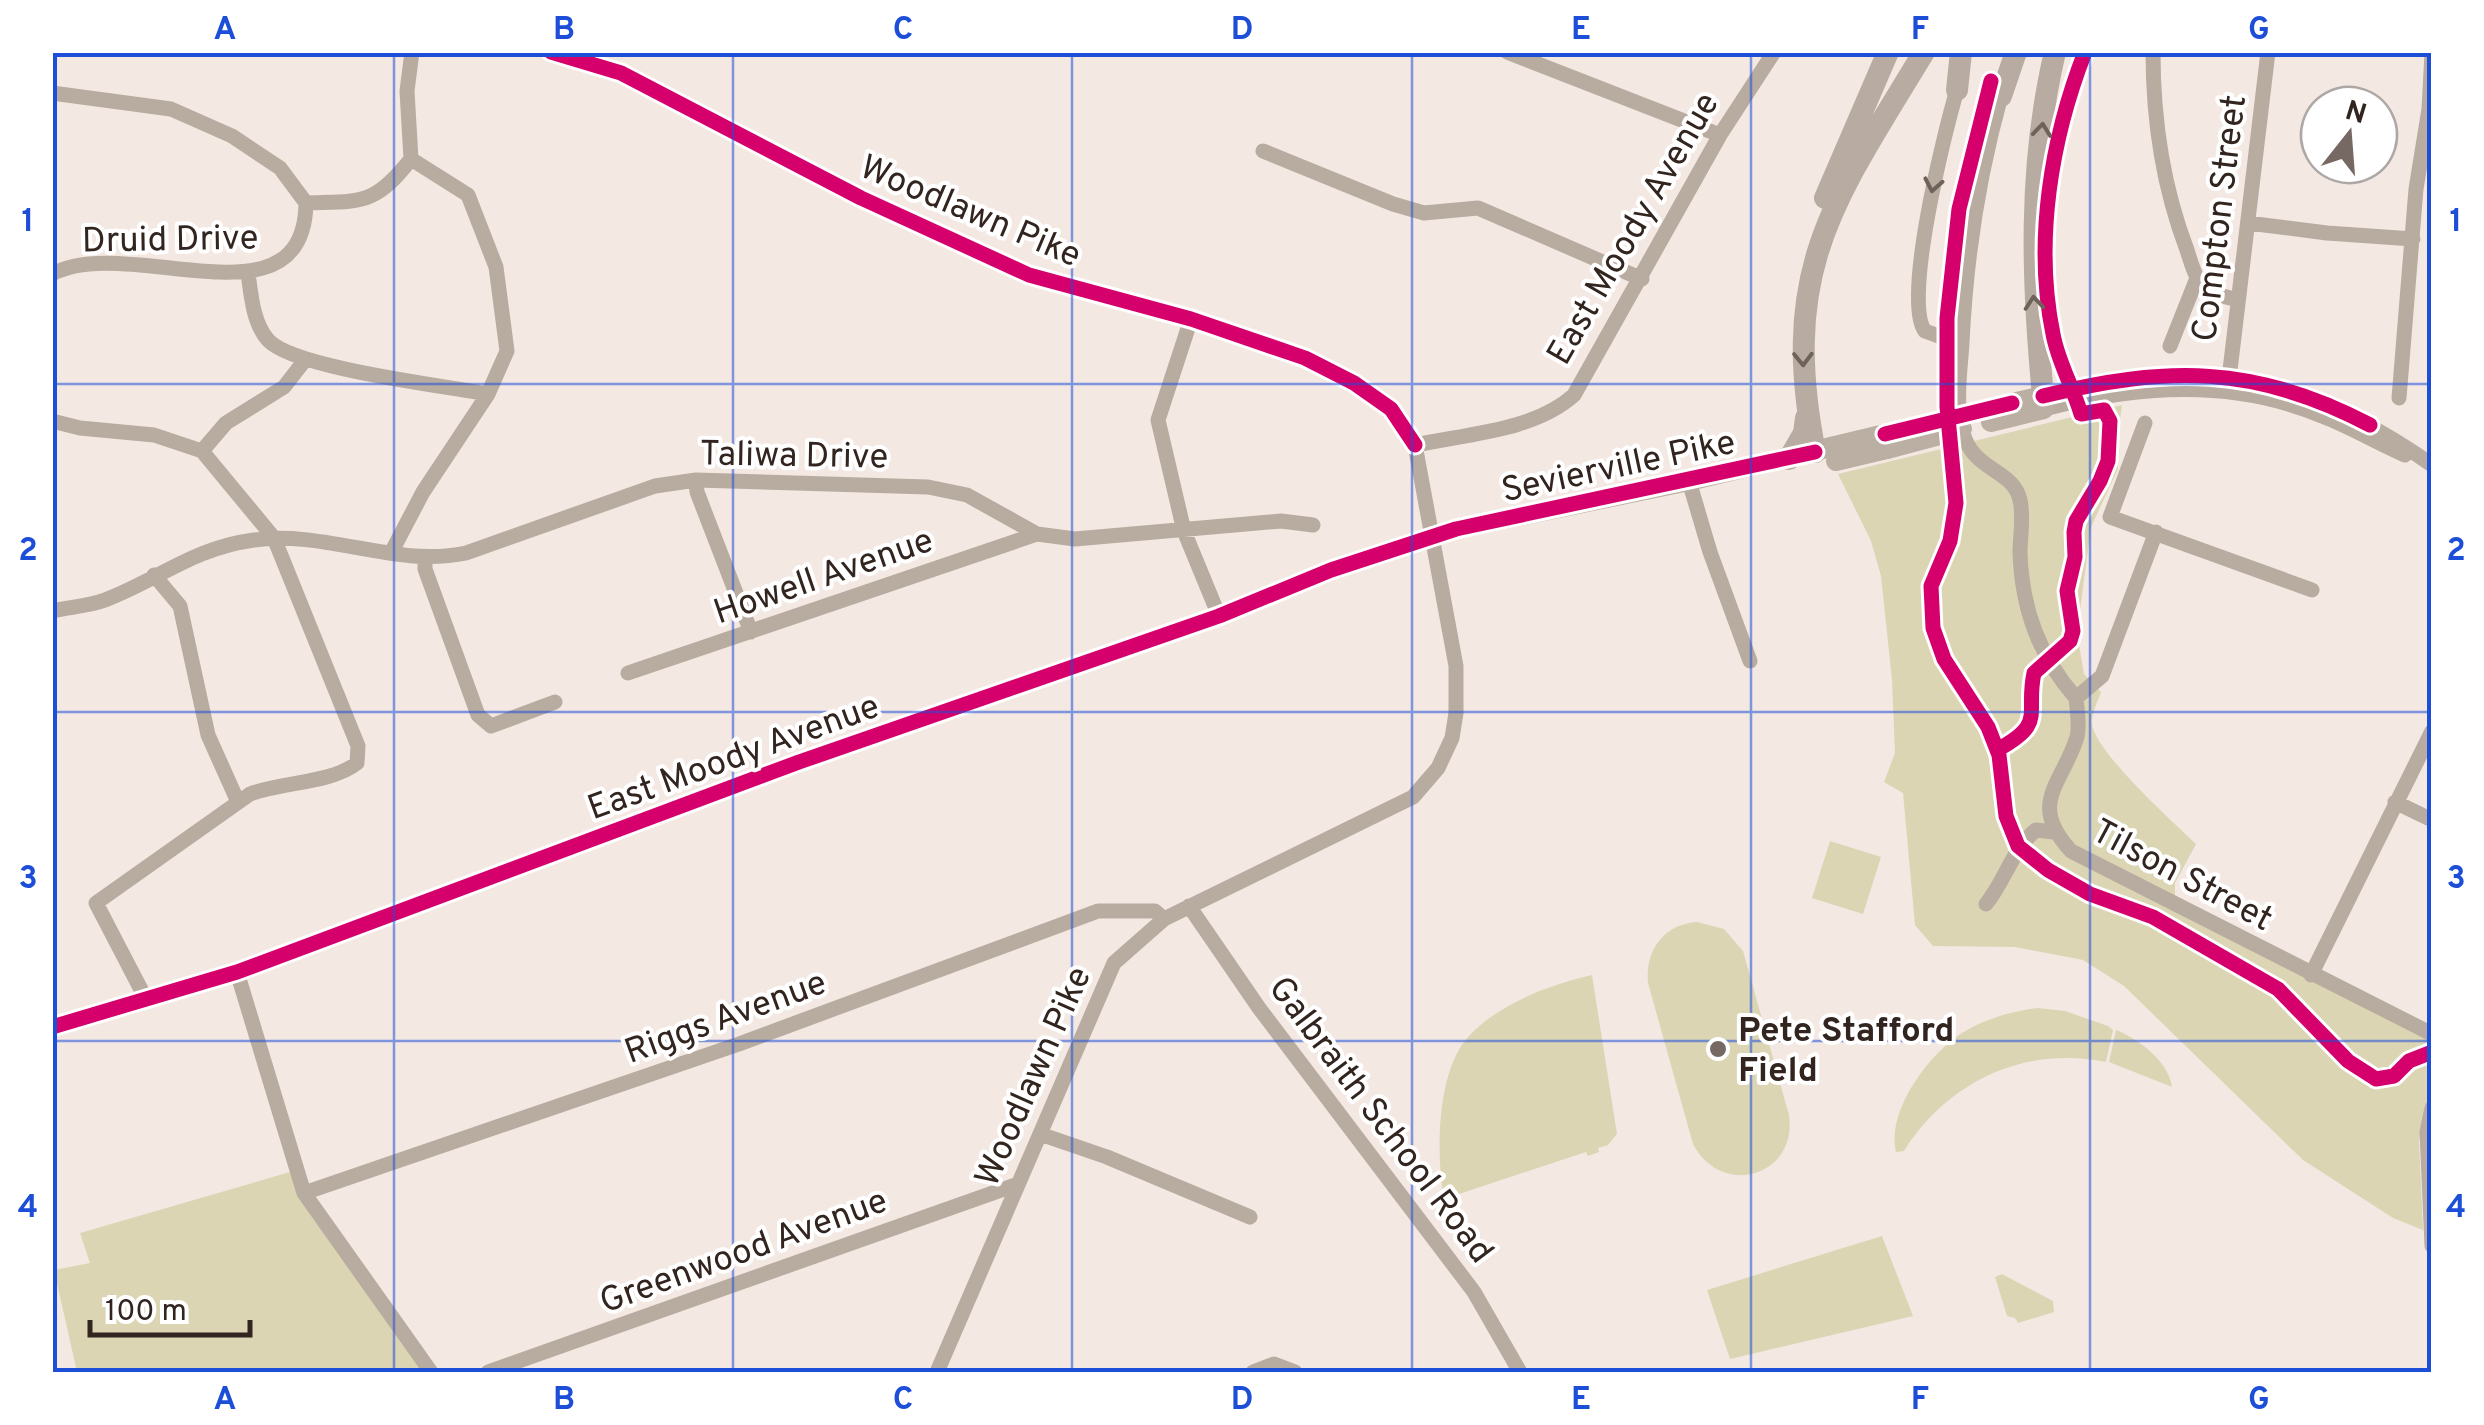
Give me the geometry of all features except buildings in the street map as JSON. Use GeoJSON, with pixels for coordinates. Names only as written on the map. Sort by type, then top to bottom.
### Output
{"type":"FeatureCollection","features":[{"type":"Feature","properties":{"kind":"highway"},"geometry":{"type":"LineString","coordinates":[[1789,459],[1806,426],[1803,334],[1814,234],[1833,174],[1888,52]]}},
{"type":"Feature","properties":{"kind":"highway"},"geometry":{"type":"LineString","coordinates":[[1812,265],[1844,184],[1924,52]]}},
{"type":"Feature","properties":{"kind":"highway"},"geometry":{"type":"LineString","coordinates":[[1957,90],[1961,52]]}},
{"type":"Feature","properties":{"kind":"highway"},"geometry":{"type":"LineString","coordinates":[[2001,96],[2016,52]]}},
{"type":"Feature","properties":{"kind":"highway"},"geometry":{"type":"LineString","coordinates":[[2043,403],[2032,250],[2043,122],[2055,52]]}},
{"type":"Feature","properties":{"kind":"highway"},"geometry":{"type":"LineString","coordinates":[[1806,399],[1817,459]]}},
{"type":"Feature","properties":{"kind":"main road","name":"Sevierville Pike"},"geometry":{"type":"LineString","coordinates":[[1434,538],[1456,529],[1691,488],[1886,441],[2012,403],[2043,403]]}},
{"type":"Feature","properties":{"kind":"main road","name":"Sevierville Pike"},"geometry":{"type":"LineString","coordinates":[[1886,441],[1991,422],[2043,403]]}},
{"type":"Feature","properties":{"kind":"main road","name":"Sevierville Pike"},"geometry":{"type":"LineString","coordinates":[[1691,488],[1789,459],[1817,459]]}},
{"type":"Feature","properties":{"kind":"main road","name":"East Moody Avenue"},"geometry":{"type":"LineString","coordinates":[[52,1027],[237,972],[799,762],[1218,616],[1331,570],[1434,538]]}},
{"type":"Feature","properties":{"kind":"street"},"geometry":{"type":"LineString","coordinates":[[52,93],[172,109],[217,129],[280,168],[306,203],[363,202],[390,186],[411,159],[407,91],[412,52]]}},
{"type":"Feature","properties":{"kind":"street"},"geometry":{"type":"LineString","coordinates":[[1507,52],[1720,135]]}},
{"type":"Feature","properties":{"kind":"street","name":"East Moody Avenue"},"geometry":{"type":"LineString","coordinates":[[1414,444],[1530,422],[1560,408],[1585,380],[1720,135],[1774,52]]}},
{"type":"Feature","properties":{"kind":"street"},"geometry":{"type":"LineString","coordinates":[[2153,52],[2160,155],[2180,231],[2198,278],[2220,296],[2238,300]]}},
{"type":"Feature","properties":{"kind":"street","name":"Compton Street"},"geometry":{"type":"LineString","coordinates":[[2228,384],[2268,52]]}},
{"type":"Feature","properties":{"kind":"street","name":"Woodlawn Pike"},"geometry":{"type":"LineString","coordinates":[[553,53],[622,73],[861,198],[1029,275],[1191,319],[1306,358],[1391,409],[1414,444],[1456,666],[1452,738],[1438,768],[1413,797],[1164,918],[1114,963],[937,1372]]}},
{"type":"Feature","properties":{"kind":"street"},"geometry":{"type":"LineString","coordinates":[[2399,398],[2432,53]]}},
{"type":"Feature","properties":{"kind":"street"},"geometry":{"type":"LineString","coordinates":[[1957,90],[1926,226],[1918,316],[1925,331],[1945,337],[1960,358]]}},
{"type":"Feature","properties":{"kind":"street"},"geometry":{"type":"LineString","coordinates":[[2001,96],[1971,226],[1959,409],[1964,438],[1974,456],[2008,480],[2020,498],[2022,588],[2030,623],[2060,680],[2076,698],[2102,676],[2156,532]]}},
{"type":"Feature","properties":{"kind":"street"},"geometry":{"type":"LineString","coordinates":[[1262,151],[1424,213],[1478,208],[1642,279]]}},
{"type":"Feature","properties":{"kind":"street"},"geometry":{"type":"LineString","coordinates":[[391,553],[423,492],[488,394],[507,351],[496,267],[468,195],[411,159]]}},
{"type":"Feature","properties":{"kind":"street","name":"Druid Drive"},"geometry":{"type":"LineString","coordinates":[[52,274],[92,266],[142,263],[248,274],[276,266],[295,250],[305,225],[306,203]]}},
{"type":"Feature","properties":{"kind":"street"},"geometry":{"type":"LineString","coordinates":[[2248,224],[2327,234],[2412,238]]}},
{"type":"Feature","properties":{"kind":"street"},"geometry":{"type":"LineString","coordinates":[[248,274],[252,307],[269,341],[305,360],[488,394]]}},
{"type":"Feature","properties":{"kind":"street"},"geometry":{"type":"LineString","coordinates":[[2170,346],[2198,278]]}},
{"type":"Feature","properties":{"kind":"street"},"geometry":{"type":"LineString","coordinates":[[1191,319],[1158,420],[1184,531],[1218,616]]}},
{"type":"Feature","properties":{"kind":"street"},"geometry":{"type":"LineString","coordinates":[[1945,337],[1962,320]]}},
{"type":"Feature","properties":{"kind":"street"},"geometry":{"type":"LineString","coordinates":[[202,451],[226,423],[284,387],[305,360]]}},
{"type":"Feature","properties":{"kind":"street","name":"Sevierville Pike"},"geometry":{"type":"LineString","coordinates":[[2043,403],[2132,377],[2168,374],[2325,404],[2385,434],[2432,466]]}},
{"type":"Feature","properties":{"kind":"street","name":"Sevierville Pike"},"geometry":{"type":"LineString","coordinates":[[2228,384],[2296,407],[2432,466]]}},
{"type":"Feature","properties":{"kind":"street"},"geometry":{"type":"LineString","coordinates":[[52,421],[80,428],[154,435],[202,451],[274,538],[358,746],[357,763],[345,772],[278,784],[250,794],[96,903],[147,1001]]}},
{"type":"Feature","properties":{"kind":"street"},"geometry":{"type":"LineString","coordinates":[[2145,423],[2110,516],[2312,590]]}},
{"type":"Feature","properties":{"kind":"street"},"geometry":{"type":"LineString","coordinates":[[696,480],[697,492],[750,632]]}},
{"type":"Feature","properties":{"kind":"street","name":"Taliwa Drive"},"geometry":{"type":"LineString","coordinates":[[52,611],[104,600],[210,549],[274,538],[320,541],[425,559],[466,553],[655,486],[696,480],[928,486],[967,495],[1037,534],[1075,540],[1281,521],[1314,525]]}},
{"type":"Feature","properties":{"kind":"street"},"geometry":{"type":"LineString","coordinates":[[1691,488],[1750,661]]}},
{"type":"Feature","properties":{"kind":"street","name":"Howell Avenue"},"geometry":{"type":"LineString","coordinates":[[628,673],[1037,534]]}},
{"type":"Feature","properties":{"kind":"street"},"geometry":{"type":"LineString","coordinates":[[425,559],[425,570],[478,715],[491,726],[555,702]]}},
{"type":"Feature","properties":{"kind":"street"},"geometry":{"type":"LineString","coordinates":[[154,575],[180,606],[208,735],[238,802]]}},
{"type":"Feature","properties":{"kind":"street","name":"Tilson Street"},"geometry":{"type":"LineString","coordinates":[[2076,698],[2076,739],[2056,779],[2048,808],[2054,832],[2071,850],[2432,1034]]}},
{"type":"Feature","properties":{"kind":"street"},"geometry":{"type":"LineString","coordinates":[[2311,974],[2432,731]]}},
{"type":"Feature","properties":{"kind":"street"},"geometry":{"type":"LineString","coordinates":[[2395,802],[2432,820]]}},
{"type":"Feature","properties":{"kind":"street"},"geometry":{"type":"LineString","coordinates":[[1986,904],[2024,839],[2036,830],[2054,832]]}},
{"type":"Feature","properties":{"kind":"street","name":"Galbraith School Road"},"geometry":{"type":"LineString","coordinates":[[1189,906],[1259,1008],[1474,1292],[1520,1372]]}},
{"type":"Feature","properties":{"kind":"street","name":"Riggs Avenue"},"geometry":{"type":"LineString","coordinates":[[304,1193],[739,1044],[1098,911],[1155,911],[1164,918]]}},
{"type":"Feature","properties":{"kind":"street"},"geometry":{"type":"LineString","coordinates":[[237,972],[304,1193],[431,1372]]}},
{"type":"Feature","properties":{"kind":"street"},"geometry":{"type":"LineString","coordinates":[[2432,1108],[2427,1132],[2432,1246]]}},
{"type":"Feature","properties":{"kind":"street"},"geometry":{"type":"LineString","coordinates":[[1040,1134],[1107,1157],[1250,1217]]}},
{"type":"Feature","properties":{"kind":"street","name":"Greenwood Avenue"},"geometry":{"type":"LineString","coordinates":[[488,1372],[1018,1184]]}},
{"type":"Feature","properties":{"kind":"street"},"geometry":{"type":"LineString","coordinates":[[1253,1372],[1274,1364],[1296,1372]]}},
{"type":"Feature","properties":{"kind":"shaded area"},"geometry":{"type":"Polygon","coordinates":[[[2122,405],[2118,469],[2091,527],[2077,633],[2084,674],[2101,692],[2092,719],[2096,735],[2136,785],[2196,844],[2175,883],[2175,897],[2431,1029],[2431,1092],[2419,1140],[2423,1230],[2393,1218],[2303,1160],[2124,986],[2083,960],[2015,947],[1933,946],[1915,925],[1903,793],[1884,782],[1895,753],[1881,576],[1871,541],[1838,474],[2122,405]]]}},
{"type":"Feature","properties":{"kind":"shaded area"},"geometry":{"type":"Polygon","coordinates":[[[1830,841],[1881,857],[1863,914],[1812,898],[1830,841]]]}},
{"type":"Feature","properties":{"kind":"shaded area","name":"Pete Stafford Field"},"geometry":{"type":"Polygon","coordinates":[[[1697,922],[1724,929],[1743,951],[1789,1115],[1789,1136],[1782,1153],[1755,1173],[1738,1175],[1722,1171],[1706,1161],[1693,1144],[1648,983],[1650,960],[1659,941],[1675,928],[1697,922]]]}},
{"type":"Feature","properties":{"kind":"shaded area"},"geometry":{"type":"Polygon","coordinates":[[[1592,975],[1617,1134],[1608,1145],[1598,1148],[1599,1152],[1588,1156],[1586,1152],[1444,1199],[1441,1114],[1444,1091],[1458,1051],[1481,1024],[1510,1005],[1542,990],[1592,975]]]}},
{"type":"Feature","properties":{"kind":"shaded area"},"geometry":{"type":"Polygon","coordinates":[[[2038,1008],[2065,1011],[2108,1026],[2113,1030],[2106,1062],[2046,1059],[1991,1074],[1942,1106],[1904,1151],[1896,1152],[1897,1119],[1904,1102],[1936,1055],[1949,1042],[1980,1024],[2038,1008]]]}},
{"type":"Feature","properties":{"kind":"shaded area"},"geometry":{"type":"Polygon","coordinates":[[[2116,1030],[2152,1053],[2165,1069],[2172,1087],[2109,1062],[2116,1030]]]}},
{"type":"Feature","properties":{"kind":"shaded area"},"geometry":{"type":"Polygon","coordinates":[[[297,1170],[431,1372],[77,1372],[54,1270],[90,1263],[80,1233],[297,1170]]]}},
{"type":"Feature","properties":{"kind":"shaded area"},"geometry":{"type":"Polygon","coordinates":[[[1882,1236],[1913,1316],[1730,1359],[1707,1290],[1882,1236]]]}},
{"type":"Feature","properties":{"kind":"shaded area"},"geometry":{"type":"Polygon","coordinates":[[[2002,1274],[2053,1301],[2054,1312],[2018,1323],[2007,1316],[1995,1277],[2002,1274]]]}},
{"type":"Feature","properties":{"kind":"cycle path"},"geometry":{"type":"LineString","coordinates":[[551,52],[621,73],[861,198],[1029,275],[1191,319],[1305,358],[1354,383],[1391,409],[1415,445]]}},
{"type":"Feature","properties":{"kind":"cycle path"},"geometry":{"type":"LineString","coordinates":[[1997,750],[2013,741],[2028,725],[2034,673],[2070,641],[2073,631],[2067,591],[2075,557],[2076,521],[2108,461],[2110,421],[2104,410],[2081,414],[2058,355],[2045,263],[2055,155],[2085,52]]}},
{"type":"Feature","properties":{"kind":"cycle path"},"geometry":{"type":"LineString","coordinates":[[1991,81],[1959,209],[1947,318],[1947,407],[1956,503],[1950,541],[1931,586],[1933,628],[1944,659],[1988,727],[1999,755],[2006,816],[2018,846],[2048,870],[2090,894],[2153,917],[2278,989],[2348,1061],[2376,1079],[2394,1076],[2409,1061],[2432,1052]]}},
{"type":"Feature","properties":{"kind":"cycle path"},"geometry":{"type":"LineString","coordinates":[[2043,396],[2130,379],[2210,376],[2287,391],[2370,425]]}},
{"type":"Feature","properties":{"kind":"cycle path"},"geometry":{"type":"LineString","coordinates":[[1885,434],[2012,403]]}},
{"type":"Feature","properties":{"kind":"cycle path"},"geometry":{"type":"LineString","coordinates":[[52,1027],[237,972],[799,762],[1219,616],[1331,570],[1456,529],[1815,452]]}},
{"type":"Feature","properties":{"kind":"place","name":"Pete Stafford Field"},"geometry":{"type":"Point","coordinates":[1718,1049]}}]}
